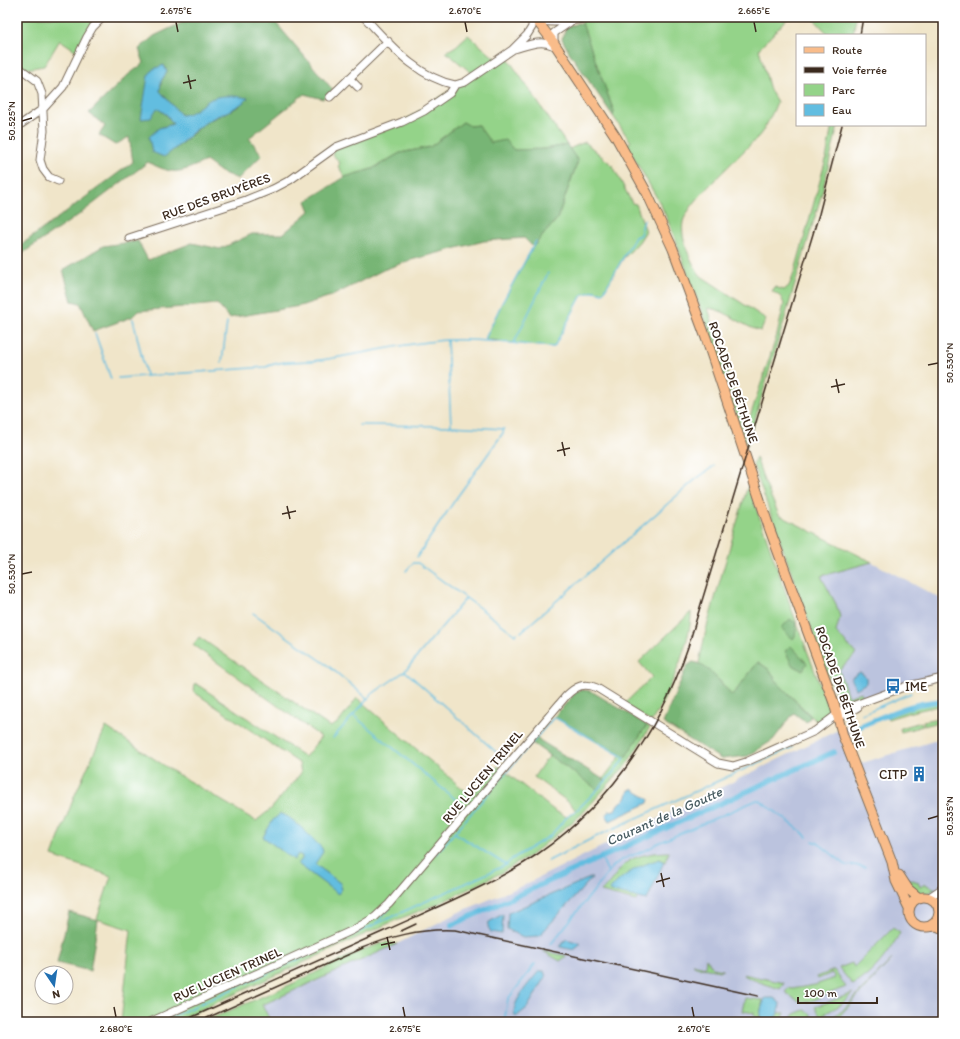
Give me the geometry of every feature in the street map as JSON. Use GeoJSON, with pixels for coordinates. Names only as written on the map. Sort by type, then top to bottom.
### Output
{"type":"FeatureCollection","features":[{"type":"Feature","properties":{"kind":"main road","name":"ROCADE DE BÉTHUNE"},"geometry":{"type":"LineString","coordinates":[[533,18],[596,106],[624,149],[650,198],[673,249],[706,338],[770,530],[838,715],[843,736],[892,862]]}},
{"type":"Feature","properties":{"kind":"main road"},"geometry":{"type":"LineString","coordinates":[[892,862],[908,889],[924,898],[940,912],[936,921],[928,927]]}},
{"type":"Feature","properties":{"kind":"main road"},"geometry":{"type":"LineString","coordinates":[[892,862],[896,882],[909,908]]}},
{"type":"Feature","properties":{"kind":"main road"},"geometry":{"type":"LineString","coordinates":[[924,898],[912,902],[909,908],[909,916],[912,922],[920,927],[937,926],[943,929]]}},
{"type":"Feature","properties":{"kind":"street"},"geometry":{"type":"LineString","coordinates":[[17,127],[44,108],[63,87],[90,32],[103,17]]}},
{"type":"Feature","properties":{"kind":"street"},"geometry":{"type":"LineString","coordinates":[[364,17],[413,66],[427,76],[440,82],[455,85]]}},
{"type":"Feature","properties":{"kind":"street"},"geometry":{"type":"LineString","coordinates":[[533,18],[546,21],[571,21],[592,17]]}},
{"type":"Feature","properties":{"kind":"street","name":"RUE DES BRUYÈRES"},"geometry":{"type":"LineString","coordinates":[[129,238],[246,200],[273,189],[290,180],[336,147],[402,122],[424,111],[450,92],[455,85],[465,82],[512,50],[527,35],[532,26],[533,18]]}},
{"type":"Feature","properties":{"kind":"street"},"geometry":{"type":"LineString","coordinates":[[554,46],[554,33],[571,21]]}},
{"type":"Feature","properties":{"kind":"street"},"geometry":{"type":"LineString","coordinates":[[330,97],[388,41]]}},
{"type":"Feature","properties":{"kind":"street","name":"RUE DES BRUYÈRES"},"geometry":{"type":"LineString","coordinates":[[512,50],[533,43],[548,43],[554,46]]}},
{"type":"Feature","properties":{"kind":"street"},"geometry":{"type":"LineString","coordinates":[[17,66],[36,81],[42,94],[44,108],[44,131],[40,160],[43,169],[49,177],[58,181]]}},
{"type":"Feature","properties":{"kind":"street"},"geometry":{"type":"LineString","coordinates":[[349,78],[358,87]]}},
{"type":"Feature","properties":{"kind":"street"},"geometry":{"type":"LineString","coordinates":[[838,715],[844,709],[908,686],[943,678]]}},
{"type":"Feature","properties":{"kind":"street","name":"RUE LUCIEN TRINEL"},"geometry":{"type":"LineString","coordinates":[[150,1022],[353,930],[375,917],[389,904],[566,696],[578,686],[587,685],[597,688],[718,762],[729,766],[746,762],[795,741],[815,731],[838,715]]}},
{"type":"Feature","properties":{"kind":"street"},"geometry":{"type":"LineString","coordinates":[[924,898],[943,888]]}},
{"type":"Feature","properties":{"kind":"street"},"geometry":{"type":"LineString","coordinates":[[940,912],[943,894]]}},
{"type":"Feature","properties":{"kind":"shaded area"},"geometry":{"type":"Polygon","coordinates":[[[872,562],[943,600],[943,678],[864,701],[861,692],[848,697],[839,670],[856,654],[836,632],[821,576],[872,562]]]}},
{"type":"Feature","properties":{"kind":"shaded area"},"geometry":{"type":"Polygon","coordinates":[[[846,726],[859,764],[943,738],[943,1022],[271,1022],[262,1005],[397,944],[457,913],[524,885],[846,726]]]}},
{"type":"Feature","properties":{"kind":"green space"},"geometry":{"type":"Polygon","coordinates":[[[17,17],[99,17],[78,52],[60,40],[44,66],[26,69],[17,62],[17,17]]]}},
{"type":"Feature","properties":{"kind":"green space"},"geometry":{"type":"Polygon","coordinates":[[[194,17],[271,17],[333,90],[323,99],[304,94],[249,138],[262,155],[238,179],[221,172],[206,161],[177,171],[171,171],[148,162],[80,214],[20,255],[17,252],[17,248],[133,162],[129,137],[115,145],[99,135],[105,126],[89,113],[128,75],[144,63],[139,49],[154,36],[194,17]],[[164,65],[162,80],[167,72],[164,65]],[[160,87],[157,108],[167,115],[173,124],[159,128],[175,149],[206,122],[240,106],[212,99],[190,114],[181,115],[160,91],[160,87]]]}},
{"type":"Feature","properties":{"kind":"green space"},"geometry":{"type":"Polygon","coordinates":[[[592,17],[789,17],[759,49],[770,90],[777,102],[769,121],[758,137],[704,191],[694,203],[683,222],[683,236],[687,250],[701,276],[766,319],[761,331],[748,326],[729,315],[715,309],[708,308],[731,386],[746,429],[777,335],[784,304],[781,297],[772,291],[775,287],[784,290],[789,286],[795,271],[826,159],[832,126],[838,126],[822,193],[747,446],[711,337],[671,228],[661,205],[626,144],[631,142],[613,116],[614,112],[583,28],[582,19],[592,17]]]}},
{"type":"Feature","properties":{"kind":"green space"},"geometry":{"type":"Polygon","coordinates":[[[812,17],[856,17],[853,34],[828,34],[812,17]]]}},
{"type":"Feature","properties":{"kind":"green space"},"geometry":{"type":"Polygon","coordinates":[[[577,23],[582,23],[614,112],[613,116],[569,52],[562,39],[566,28],[577,23]]]}},
{"type":"Feature","properties":{"kind":"green space"},"geometry":{"type":"Polygon","coordinates":[[[468,35],[497,60],[505,54],[567,145],[528,150],[508,149],[491,143],[478,125],[470,126],[463,122],[430,147],[400,153],[372,169],[345,177],[338,166],[340,164],[332,153],[336,147],[402,122],[474,75],[446,52],[456,46],[468,35]]]}},
{"type":"Feature","properties":{"kind":"green space"},"geometry":{"type":"Polygon","coordinates":[[[463,122],[470,126],[478,125],[491,143],[505,140],[514,150],[544,149],[567,145],[578,161],[557,219],[533,247],[524,238],[484,241],[411,260],[383,270],[334,295],[300,306],[229,318],[217,304],[138,311],[132,317],[93,331],[80,303],[72,301],[63,270],[103,246],[138,241],[148,260],[192,243],[220,249],[252,234],[283,234],[310,211],[306,201],[345,177],[372,169],[400,153],[430,147],[463,122]]]}},
{"type":"Feature","properties":{"kind":"green space"},"geometry":{"type":"Polygon","coordinates":[[[585,142],[613,166],[632,203],[636,204],[646,231],[639,242],[623,259],[603,293],[594,291],[582,295],[554,347],[485,339],[502,303],[533,247],[557,219],[578,161],[569,149],[585,142]]]}},
{"type":"Feature","properties":{"kind":"green space"},"geometry":{"type":"Polygon","coordinates":[[[756,457],[764,481],[779,515],[872,562],[821,576],[836,604],[840,617],[836,632],[856,654],[839,670],[848,697],[861,692],[863,697],[851,702],[842,702],[837,696],[830,681],[753,465],[756,457]]]}},
{"type":"Feature","properties":{"kind":"green space"},"geometry":{"type":"Polygon","coordinates":[[[748,485],[793,613],[829,709],[827,715],[819,724],[777,682],[770,670],[758,662],[732,696],[720,681],[699,663],[706,630],[748,485]]]}},
{"type":"Feature","properties":{"kind":"green space"},"geometry":{"type":"Polygon","coordinates":[[[691,612],[690,624],[683,653],[671,684],[651,722],[624,704],[652,677],[639,662],[691,612]]]}},
{"type":"Feature","properties":{"kind":"green space"},"geometry":{"type":"Polygon","coordinates":[[[790,619],[797,624],[793,639],[781,628],[790,619]]]}},
{"type":"Feature","properties":{"kind":"green space"},"geometry":{"type":"Polygon","coordinates":[[[199,637],[330,727],[339,722],[357,698],[471,796],[498,766],[555,811],[567,817],[576,811],[571,804],[534,777],[544,762],[550,756],[598,789],[606,781],[603,779],[621,755],[625,757],[647,725],[650,727],[627,764],[581,815],[530,856],[499,874],[440,903],[394,921],[174,1022],[121,1022],[131,930],[97,919],[111,876],[52,856],[74,797],[106,727],[177,774],[256,821],[271,809],[301,773],[299,763],[194,692],[195,683],[305,757],[321,737],[193,645],[199,637]]]}},
{"type":"Feature","properties":{"kind":"green space"},"geometry":{"type":"Polygon","coordinates":[[[791,646],[807,663],[803,670],[793,666],[785,651],[791,646]]]}},
{"type":"Feature","properties":{"kind":"green space"},"geometry":{"type":"Polygon","coordinates":[[[693,662],[709,671],[732,696],[758,662],[770,670],[777,682],[811,717],[806,722],[794,713],[773,740],[748,756],[721,759],[663,723],[687,666],[693,662]]]}},
{"type":"Feature","properties":{"kind":"green space"},"geometry":{"type":"Polygon","coordinates":[[[577,691],[591,691],[647,725],[625,758],[554,717],[577,691]]]}},
{"type":"Feature","properties":{"kind":"green space"},"geometry":{"type":"Polygon","coordinates":[[[943,702],[943,705],[888,719],[887,717],[918,706],[943,702]]]}},
{"type":"Feature","properties":{"kind":"green space"},"geometry":{"type":"Polygon","coordinates":[[[943,717],[943,721],[924,726],[923,721],[943,717]]]}},
{"type":"Feature","properties":{"kind":"green space"},"geometry":{"type":"Polygon","coordinates":[[[921,722],[923,726],[901,732],[900,728],[921,722]]]}},
{"type":"Feature","properties":{"kind":"green space"},"geometry":{"type":"Polygon","coordinates":[[[536,738],[606,781],[598,790],[532,743],[536,738]]]}},
{"type":"Feature","properties":{"kind":"green space"},"geometry":{"type":"Polygon","coordinates":[[[669,852],[665,862],[660,859],[609,891],[638,898],[636,901],[601,892],[622,867],[634,858],[669,852]]]}},
{"type":"Feature","properties":{"kind":"green space"},"geometry":{"type":"Polygon","coordinates":[[[910,879],[918,882],[920,887],[925,884],[936,889],[928,893],[917,892],[907,881],[910,879]]]}},
{"type":"Feature","properties":{"kind":"green space"},"geometry":{"type":"Polygon","coordinates":[[[69,912],[98,920],[90,971],[74,967],[74,965],[57,963],[69,912]]]}},
{"type":"Feature","properties":{"kind":"green space"},"geometry":{"type":"Polygon","coordinates":[[[893,928],[900,933],[891,948],[874,969],[853,985],[839,968],[852,963],[854,967],[893,928]]]}},
{"type":"Feature","properties":{"kind":"green space"},"geometry":{"type":"Polygon","coordinates":[[[387,942],[397,944],[262,1005],[271,1022],[203,1022],[294,983],[364,949],[387,942]]]}},
{"type":"Feature","properties":{"kind":"green space"},"geometry":{"type":"Polygon","coordinates":[[[543,951],[567,956],[560,961],[543,951]]]}},
{"type":"Feature","properties":{"kind":"green space"},"geometry":{"type":"Polygon","coordinates":[[[706,958],[713,968],[723,970],[720,971],[696,967],[692,964],[705,967],[706,958]]]}},
{"type":"Feature","properties":{"kind":"green space"},"geometry":{"type":"Polygon","coordinates":[[[892,959],[834,1022],[825,1022],[842,1011],[892,959]]]}},
{"type":"Feature","properties":{"kind":"green space"},"geometry":{"type":"Polygon","coordinates":[[[834,970],[846,987],[809,1002],[796,1000],[785,992],[789,988],[792,989],[815,985],[835,978],[832,973],[818,979],[817,977],[834,970]]]}},
{"type":"Feature","properties":{"kind":"green space"},"geometry":{"type":"Polygon","coordinates":[[[743,974],[784,983],[780,989],[754,980],[743,974]]]}},
{"type":"Feature","properties":{"kind":"green space"},"geometry":{"type":"Polygon","coordinates":[[[853,993],[839,1006],[820,1016],[815,1007],[853,993]]]}},
{"type":"Feature","properties":{"kind":"green space"},"geometry":{"type":"Polygon","coordinates":[[[745,998],[763,1000],[759,1018],[760,1022],[756,1022],[757,1017],[754,1016],[754,1013],[742,1011],[745,998]]]}},
{"type":"Feature","properties":{"kind":"green space"},"geometry":{"type":"Polygon","coordinates":[[[804,1010],[810,1013],[814,1022],[792,1022],[794,1014],[804,1010]]]}},
{"type":"Feature","properties":{"kind":"green space"},"geometry":{"type":"Polygon","coordinates":[[[779,1013],[785,1013],[783,1018],[776,1022],[771,1022],[779,1013]]]}},
{"type":"Feature","properties":{"kind":"water"},"geometry":{"type":"Polygon","coordinates":[[[164,65],[167,72],[161,81],[160,91],[181,115],[193,111],[215,97],[230,96],[248,98],[233,109],[205,123],[164,157],[152,152],[149,137],[159,128],[173,124],[167,115],[157,108],[151,118],[141,119],[148,76],[153,69],[164,65]]]}},
{"type":"Feature","properties":{"kind":"water"},"geometry":{"type":"Polygon","coordinates":[[[860,672],[866,677],[866,683],[856,689],[851,678],[860,672]]]}},
{"type":"Feature","properties":{"kind":"water"},"geometry":{"type":"Polygon","coordinates":[[[632,789],[649,799],[648,803],[610,821],[606,815],[609,811],[615,810],[618,804],[626,799],[629,790],[632,789]]]}},
{"type":"Feature","properties":{"kind":"water"},"geometry":{"type":"Polygon","coordinates":[[[280,814],[290,818],[322,848],[323,852],[315,864],[340,883],[342,889],[338,894],[298,864],[302,859],[302,856],[298,854],[294,860],[263,837],[273,820],[280,814]]]}},
{"type":"Feature","properties":{"kind":"water"},"geometry":{"type":"Polygon","coordinates":[[[660,859],[664,862],[647,900],[609,891],[614,885],[632,871],[645,864],[660,859]]]}},
{"type":"Feature","properties":{"kind":"water"},"geometry":{"type":"Polygon","coordinates":[[[592,878],[539,936],[523,937],[507,929],[508,913],[592,878]]]}},
{"type":"Feature","properties":{"kind":"water"},"geometry":{"type":"Polygon","coordinates":[[[503,914],[502,934],[491,932],[488,927],[489,922],[503,914]]]}},
{"type":"Feature","properties":{"kind":"water"},"geometry":{"type":"Polygon","coordinates":[[[566,939],[580,943],[580,945],[574,950],[560,947],[566,939]]]}},
{"type":"Feature","properties":{"kind":"water"},"geometry":{"type":"Polygon","coordinates":[[[539,971],[544,971],[546,977],[527,1008],[516,1017],[514,1012],[517,1000],[539,971]]]}},
{"type":"Feature","properties":{"kind":"water"},"geometry":{"type":"Polygon","coordinates":[[[765,998],[774,998],[780,1003],[779,1013],[771,1022],[760,1022],[761,1009],[765,998]]]}},
{"type":"Feature","properties":{"kind":"waterway"},"geometry":{"type":"LineString","coordinates":[[417,557],[455,500],[503,433],[504,429],[451,426],[447,340],[487,341],[554,347],[582,295],[594,291],[603,293],[635,237],[640,235],[644,220]]}},
{"type":"Feature","properties":{"kind":"waterway"},"geometry":{"type":"LineString","coordinates":[[485,339],[502,303],[536,241]]}},
{"type":"Feature","properties":{"kind":"waterway"},"geometry":{"type":"LineString","coordinates":[[514,343],[548,273]]}},
{"type":"Feature","properties":{"kind":"waterway"},"geometry":{"type":"LineString","coordinates":[[133,319],[146,375]]}},
{"type":"Feature","properties":{"kind":"waterway"},"geometry":{"type":"LineString","coordinates":[[222,362],[227,322]]}},
{"type":"Feature","properties":{"kind":"waterway"},"geometry":{"type":"LineString","coordinates":[[95,333],[111,379]]}},
{"type":"Feature","properties":{"kind":"waterway"},"geometry":{"type":"LineString","coordinates":[[118,378],[266,367],[285,362],[336,358],[431,341],[447,340]]}},
{"type":"Feature","properties":{"kind":"waterway"},"geometry":{"type":"LineString","coordinates":[[359,425],[451,426]]}},
{"type":"Feature","properties":{"kind":"waterway"},"geometry":{"type":"LineString","coordinates":[[521,632],[696,479],[714,466]]}},
{"type":"Feature","properties":{"kind":"waterway"},"geometry":{"type":"LineString","coordinates":[[406,571],[413,563],[418,563],[466,598]]}},
{"type":"Feature","properties":{"kind":"waterway"},"geometry":{"type":"LineString","coordinates":[[333,738],[372,694],[405,671],[466,598],[516,635],[517,633]]}},
{"type":"Feature","properties":{"kind":"waterway"},"geometry":{"type":"LineString","coordinates":[[253,613],[326,664],[367,698]]}},
{"type":"Feature","properties":{"kind":"waterway"},"geometry":{"type":"LineString","coordinates":[[405,671],[505,760]]}},
{"type":"Feature","properties":{"kind":"waterway"},"geometry":{"type":"LineString","coordinates":[[862,714],[911,693]]}},
{"type":"Feature","properties":{"kind":"waterway","name":"Courant de la Goutte"},"geometry":{"type":"LineString","coordinates":[[856,728],[888,714],[909,707],[943,701]]}},
{"type":"Feature","properties":{"kind":"waterway"},"geometry":{"type":"LineString","coordinates":[[353,715],[466,808]]}},
{"type":"Feature","properties":{"kind":"waterway"},"geometry":{"type":"LineString","coordinates":[[160,1022],[506,865],[512,859],[550,836],[567,817],[579,808],[606,781],[625,758],[554,717],[436,854]]}},
{"type":"Feature","properties":{"kind":"waterway"},"geometry":{"type":"LineString","coordinates":[[548,861],[593,838],[793,747]]}},
{"type":"Feature","properties":{"kind":"waterway","name":"Courant de la Goutte"},"geometry":{"type":"LineString","coordinates":[[452,925],[834,752]]}},
{"type":"Feature","properties":{"kind":"waterway"},"geometry":{"type":"LineString","coordinates":[[608,872],[624,859],[757,800],[761,801],[807,837]]}},
{"type":"Feature","properties":{"kind":"waterway"},"geometry":{"type":"LineString","coordinates":[[455,833],[506,865]]}},
{"type":"Feature","properties":{"kind":"waterway"},"geometry":{"type":"LineString","coordinates":[[813,841],[818,843],[847,866],[853,865],[865,867]]}},
{"type":"Feature","properties":{"kind":"waterway","name":"Courant de la Goutte"},"geometry":{"type":"LineString","coordinates":[[551,944],[608,872],[601,857]]}},
{"type":"Feature","properties":{"kind":"waterway"},"geometry":{"type":"LineString","coordinates":[[376,923],[390,908]]}},
{"type":"Feature","properties":{"kind":"waterway","name":"Courant de la Goutte"},"geometry":{"type":"LineString","coordinates":[[504,1022],[508,999],[535,964]]}},
{"type":"Feature","properties":{"kind":"railway"},"geometry":{"type":"LineString","coordinates":[[860,34],[863,17]]}},
{"type":"Feature","properties":{"kind":"railway"},"geometry":{"type":"LineString","coordinates":[[181,1022],[436,908],[507,873],[553,843],[579,821],[603,796],[625,769],[644,741],[661,711],[676,679],[688,647],[819,214],[842,126]]}},
{"type":"Feature","properties":{"kind":"railway"},"geometry":{"type":"LineString","coordinates":[[401,931],[416,924]]}},
{"type":"Feature","properties":{"kind":"railway"},"geometry":{"type":"LineString","coordinates":[[357,950],[405,934],[429,930],[455,930],[758,996]]}},
{"type":"Feature","properties":{"kind":"railway"},"geometry":{"type":"LineString","coordinates":[[198,1022],[363,948]]}},
{"type":"Feature","properties":{"kind":"place","name":"IME"},"geometry":{"type":"Point","coordinates":[893,686]}},
{"type":"Feature","properties":{"kind":"place","name":"CITP"},"geometry":{"type":"Point","coordinates":[919,774]}}]}
